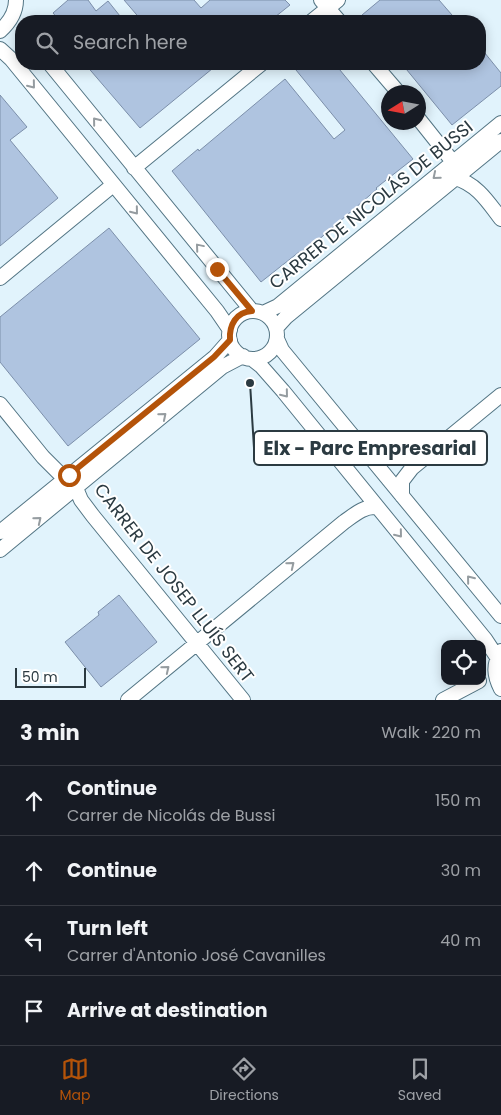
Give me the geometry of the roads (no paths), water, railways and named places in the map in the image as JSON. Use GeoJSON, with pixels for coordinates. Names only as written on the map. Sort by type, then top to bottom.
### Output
{"type":"FeatureCollection","features":[{"type":"Feature","properties":{"kind":"street"},"geometry":{"type":"LineString","coordinates":[[318,15],[329,3],[336,15]]}},
{"type":"Feature","properties":{"kind":"street"},"geometry":{"type":"LineString","coordinates":[[0,31],[8,24],[18,10]]}},
{"type":"Feature","properties":{"kind":"street"},"geometry":{"type":"LineString","coordinates":[[0,48],[15,64]]}},
{"type":"Feature","properties":{"kind":"street"},"geometry":{"type":"LineString","coordinates":[[20,70],[217,311],[230,335],[233,349],[261,366],[499,654],[488,677],[501,689]]}},
{"type":"Feature","properties":{"kind":"street"},"geometry":{"type":"LineString","coordinates":[[55,70],[134,168],[258,312],[273,320],[282,350],[501,616]]}},
{"type":"Feature","properties":{"kind":"street"},"geometry":{"type":"LineString","coordinates":[[134,168],[254,70]]}},
{"type":"Feature","properties":{"kind":"street"},"geometry":{"type":"LineString","coordinates":[[379,70],[392,85]]}},
{"type":"Feature","properties":{"kind":"street","name":"CARRER DE NICOLÁS DE BUSSI"},"geometry":{"type":"LineString","coordinates":[[258,312],[283,301],[501,123]]}},
{"type":"Feature","properties":{"kind":"street"},"geometry":{"type":"LineString","coordinates":[[426,128],[453,162]]}},
{"type":"Feature","properties":{"kind":"street","name":"CARRER DE NICOLÁS DE BUSSI"},"geometry":{"type":"LineString","coordinates":[[276,333],[286,317],[501,141]]}},
{"type":"Feature","properties":{"kind":"street"},"geometry":{"type":"LineString","coordinates":[[455,178],[475,188],[501,219]]}},
{"type":"Feature","properties":{"kind":"street"},"geometry":{"type":"LineString","coordinates":[[0,278],[113,185]]}},
{"type":"Feature","properties":{"kind":"street"},"geometry":{"type":"LineString","coordinates":[[0,532],[214,357],[230,335],[233,322],[239,316],[258,312]]}},
{"type":"Feature","properties":{"kind":"street"},"geometry":{"type":"LineString","coordinates":[[0,550],[222,367],[248,357],[258,359],[268,354],[273,348],[276,333]]}},
{"type":"Feature","properties":{"kind":"street"},"geometry":{"type":"LineString","coordinates":[[402,496],[402,481],[412,468],[501,395]]}},
{"type":"Feature","properties":{"kind":"street"},"geometry":{"type":"LineString","coordinates":[[0,404],[43,457],[59,473],[69,475]]}},
{"type":"Feature","properties":{"kind":"street","name":"CARRER DE JOSEP LLUÍS SERT"},"geometry":{"type":"LineString","coordinates":[[76,488],[81,500],[93,516],[243,700]]}},
{"type":"Feature","properties":{"kind":"street"},"geometry":{"type":"LineString","coordinates":[[128,700],[356,513],[370,506],[376,506]]}},
{"type":"Feature","properties":{"kind":"street"},"geometry":{"type":"LineString","coordinates":[[443,700],[471,685]]}},
{"type":"Feature","properties":{"kind":"place","name":"Elx - Parc Empresarial"},"geometry":{"type":"Point","coordinates":[250,383]}}]}
